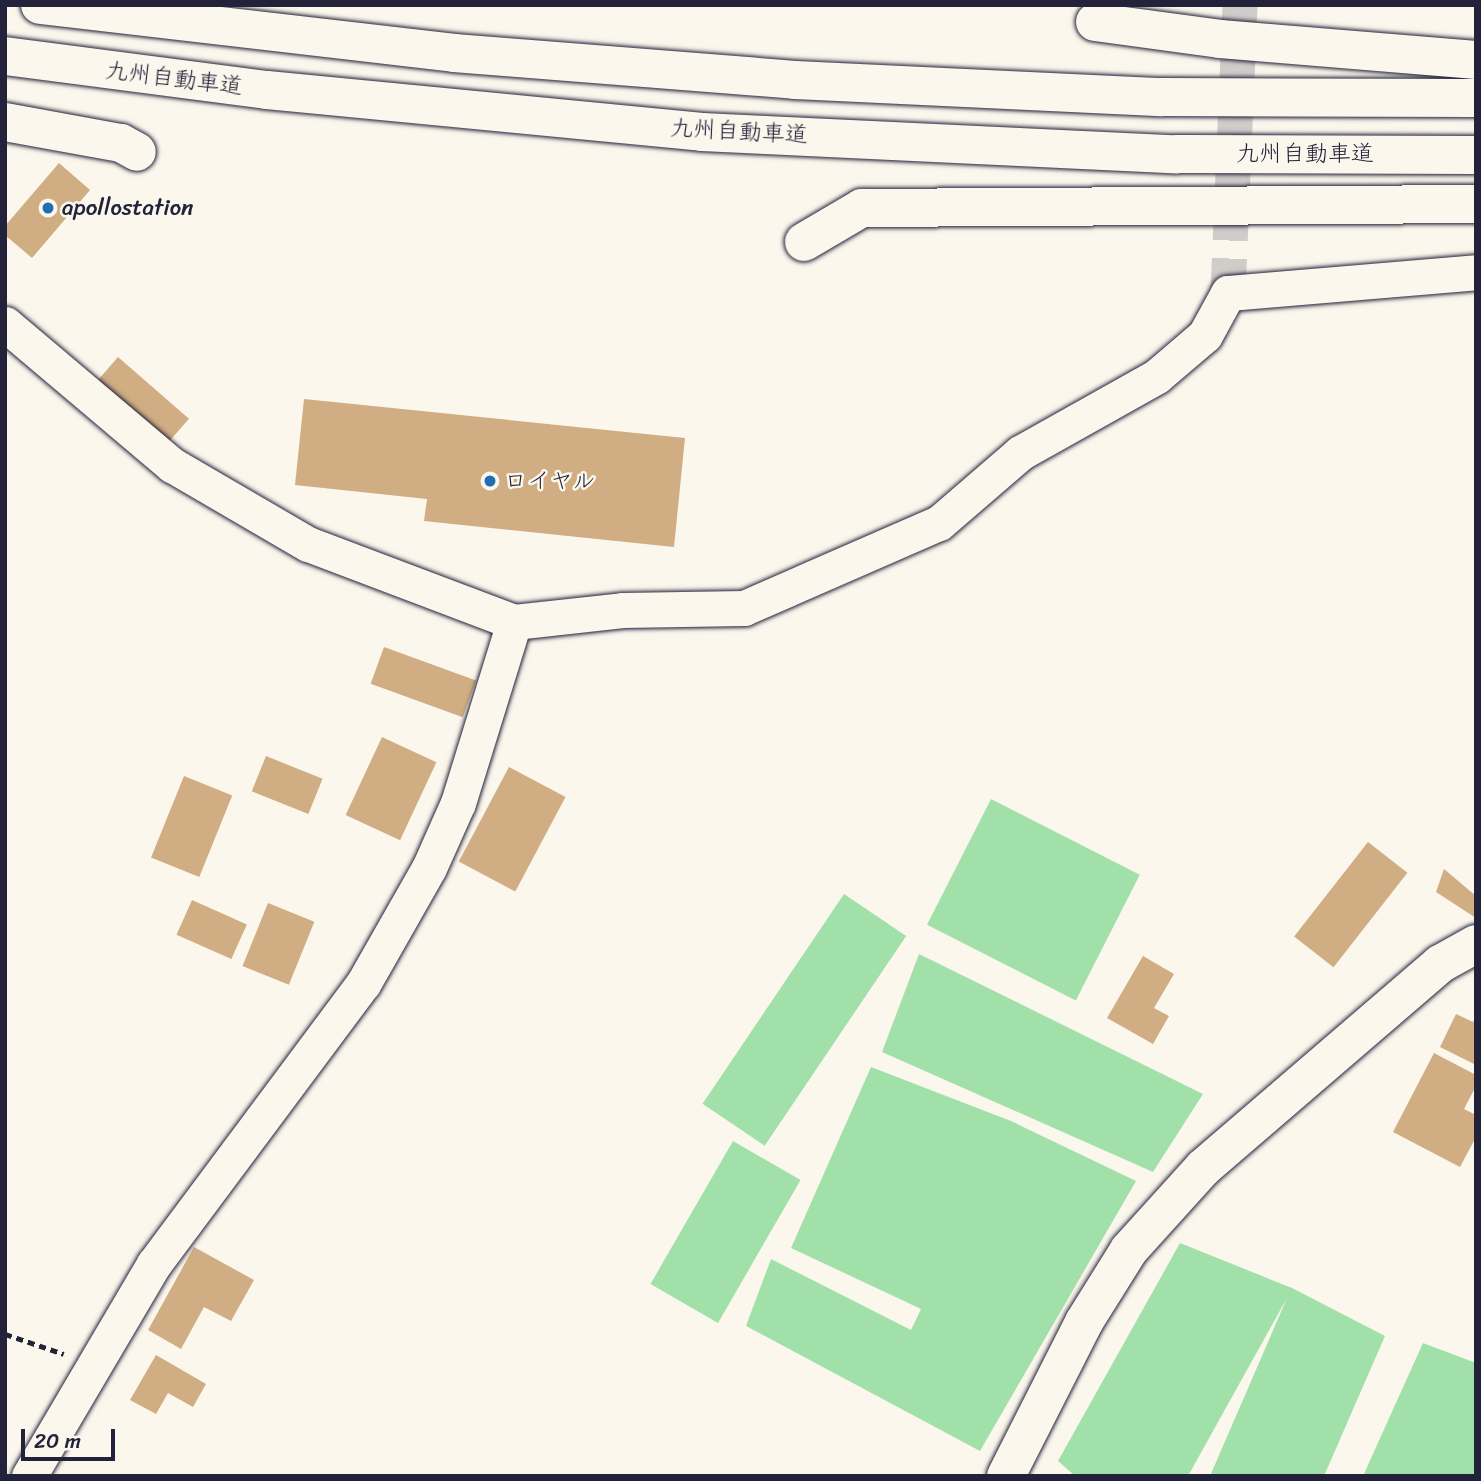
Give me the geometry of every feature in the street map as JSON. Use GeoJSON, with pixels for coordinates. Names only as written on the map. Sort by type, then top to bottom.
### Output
{"type":"FeatureCollection","features":[{"type":"Feature","properties":{"kind":"main road"},"geometry":{"type":"LineString","coordinates":[[40,5],[454,53],[795,80],[1162,97],[1476,98]]}},
{"type":"Feature","properties":{"kind":"main road"},"geometry":{"type":"LineString","coordinates":[[1095,22],[1220,39],[1476,60]]}},
{"type":"Feature","properties":{"kind":"main road","name":"九州自動車道"},"geometry":{"type":"LineString","coordinates":[[5,56],[267,90],[702,132],[1177,154],[1476,155]]}},
{"type":"Feature","properties":{"kind":"main road"},"geometry":{"type":"LineString","coordinates":[[5,122],[121,143],[137,152]]}},
{"type":"Feature","properties":{"kind":"main road"},"geometry":{"type":"LineString","coordinates":[[804,242],[862,208],[1476,204]]}},
{"type":"Feature","properties":{"kind":"main road"},"geometry":{"type":"LineString","coordinates":[[1006,1476],[1084,1322],[1129,1250],[1203,1168],[1440,964],[1476,944]]}},
{"type":"Feature","properties":{"kind":"street"},"geometry":{"type":"LineString","coordinates":[[5,324],[172,465],[206,485],[308,544],[514,622],[622,610],[744,608],[939,523],[1020,453],[1157,376],[1205,335],[1228,293],[1476,272]]}},
{"type":"Feature","properties":{"kind":"street"},"geometry":{"type":"LineString","coordinates":[[29,1476],[153,1264],[363,984],[429,868],[458,803],[514,622]]}},
{"type":"Feature","properties":{"kind":"path"},"geometry":{"type":"LineString","coordinates":[[5,1334],[93,1364]]}},
{"type":"Feature","properties":{"kind":"green space"},"geometry":{"type":"Polygon","coordinates":[[[991,799],[1140,875],[1076,1000],[927,925],[991,799]]]}},
{"type":"Feature","properties":{"kind":"green space"},"geometry":{"type":"Polygon","coordinates":[[[844,894],[906,936],[765,1146],[703,1104],[844,894]]]}},
{"type":"Feature","properties":{"kind":"green space"},"geometry":{"type":"Polygon","coordinates":[[[919,954],[1203,1094],[1153,1172],[882,1052],[919,954]]]}},
{"type":"Feature","properties":{"kind":"green space"},"geometry":{"type":"Polygon","coordinates":[[[871,1067],[1011,1121],[1136,1181],[980,1451],[746,1326],[771,1259],[911,1330],[921,1309],[791,1248],[871,1067]]]}},
{"type":"Feature","properties":{"kind":"green space"},"geometry":{"type":"Polygon","coordinates":[[[733,1141],[801,1180],[718,1323],[650,1284],[733,1141]]]}},
{"type":"Feature","properties":{"kind":"green space"},"geometry":{"type":"Polygon","coordinates":[[[1180,1243],[1292,1288],[1385,1336],[1324,1476],[1210,1476],[1287,1298],[1188,1476],[1075,1476],[1058,1461],[1180,1243]]]}},
{"type":"Feature","properties":{"kind":"green space"},"geometry":{"type":"Polygon","coordinates":[[[1423,1343],[1476,1363],[1476,1476],[1363,1476],[1423,1343]]]}},
{"type":"Feature","properties":{"kind":"building","name":"apollostation"},"geometry":{"type":"Polygon","coordinates":[[[59,163],[90,190],[32,258],[5,235],[5,226],[59,163]]]}},
{"type":"Feature","properties":{"kind":"building"},"geometry":{"type":"Polygon","coordinates":[[[118,357],[189,419],[165,447],[94,385],[118,357]]]}},
{"type":"Feature","properties":{"kind":"building"},"geometry":{"type":"Polygon","coordinates":[[[304,399],[685,438],[674,547],[424,521],[427,499],[295,485],[304,399]]]}},
{"type":"Feature","properties":{"kind":"building"},"geometry":{"type":"Polygon","coordinates":[[[384,647],[476,681],[463,717],[371,684],[384,647]]]}},
{"type":"Feature","properties":{"kind":"building"},"geometry":{"type":"Polygon","coordinates":[[[382,737],[436,762],[400,840],[346,815],[382,737]]]}},
{"type":"Feature","properties":{"kind":"building"},"geometry":{"type":"Polygon","coordinates":[[[266,756],[323,779],[308,814],[252,791],[266,756]]]}},
{"type":"Feature","properties":{"kind":"building"},"geometry":{"type":"Polygon","coordinates":[[[509,767],[566,797],[515,892],[459,861],[509,767]]]}},
{"type":"Feature","properties":{"kind":"building"},"geometry":{"type":"Polygon","coordinates":[[[184,776],[232,795],[199,877],[151,858],[184,776]]]}},
{"type":"Feature","properties":{"kind":"building"},"geometry":{"type":"Polygon","coordinates":[[[1368,842],[1407,873],[1334,967],[1294,937],[1368,842]]]}},
{"type":"Feature","properties":{"kind":"building"},"geometry":{"type":"Polygon","coordinates":[[[1444,869],[1476,896],[1476,918],[1436,892],[1444,869]]]}},
{"type":"Feature","properties":{"kind":"building"},"geometry":{"type":"Polygon","coordinates":[[[192,900],[247,924],[231,959],[177,935],[192,900]]]}},
{"type":"Feature","properties":{"kind":"building"},"geometry":{"type":"Polygon","coordinates":[[[268,903],[314,922],[289,985],[243,966],[268,903]]]}},
{"type":"Feature","properties":{"kind":"building"},"geometry":{"type":"Polygon","coordinates":[[[1143,956],[1174,974],[1154,1008],[1169,1016],[1153,1044],[1107,1018],[1143,956]]]}},
{"type":"Feature","properties":{"kind":"building"},"geometry":{"type":"Polygon","coordinates":[[[1456,1014],[1473,1022],[1476,1016],[1476,1065],[1440,1047],[1456,1014]]]}},
{"type":"Feature","properties":{"kind":"building"},"geometry":{"type":"Polygon","coordinates":[[[1434,1053],[1476,1075],[1476,1086],[1464,1109],[1476,1115],[1476,1137],[1460,1167],[1393,1132],[1434,1053]]]}},
{"type":"Feature","properties":{"kind":"building"},"geometry":{"type":"Polygon","coordinates":[[[194,1247],[254,1280],[231,1321],[204,1307],[181,1349],[148,1330],[194,1247]]]}},
{"type":"Feature","properties":{"kind":"building"},"geometry":{"type":"Polygon","coordinates":[[[156,1355],[206,1384],[193,1407],[168,1393],[156,1414],[130,1400],[156,1355]]]}},
{"type":"Feature","properties":{"kind":"tunnel"},"geometry":{"type":"LineString","coordinates":[[1228,293],[1240,5]]}},
{"type":"Feature","properties":{"kind":"place","name":"apollostation"},"geometry":{"type":"Point","coordinates":[48,208]}},
{"type":"Feature","properties":{"kind":"place","name":"ロイヤル"},"geometry":{"type":"Point","coordinates":[490,481]}}]}
